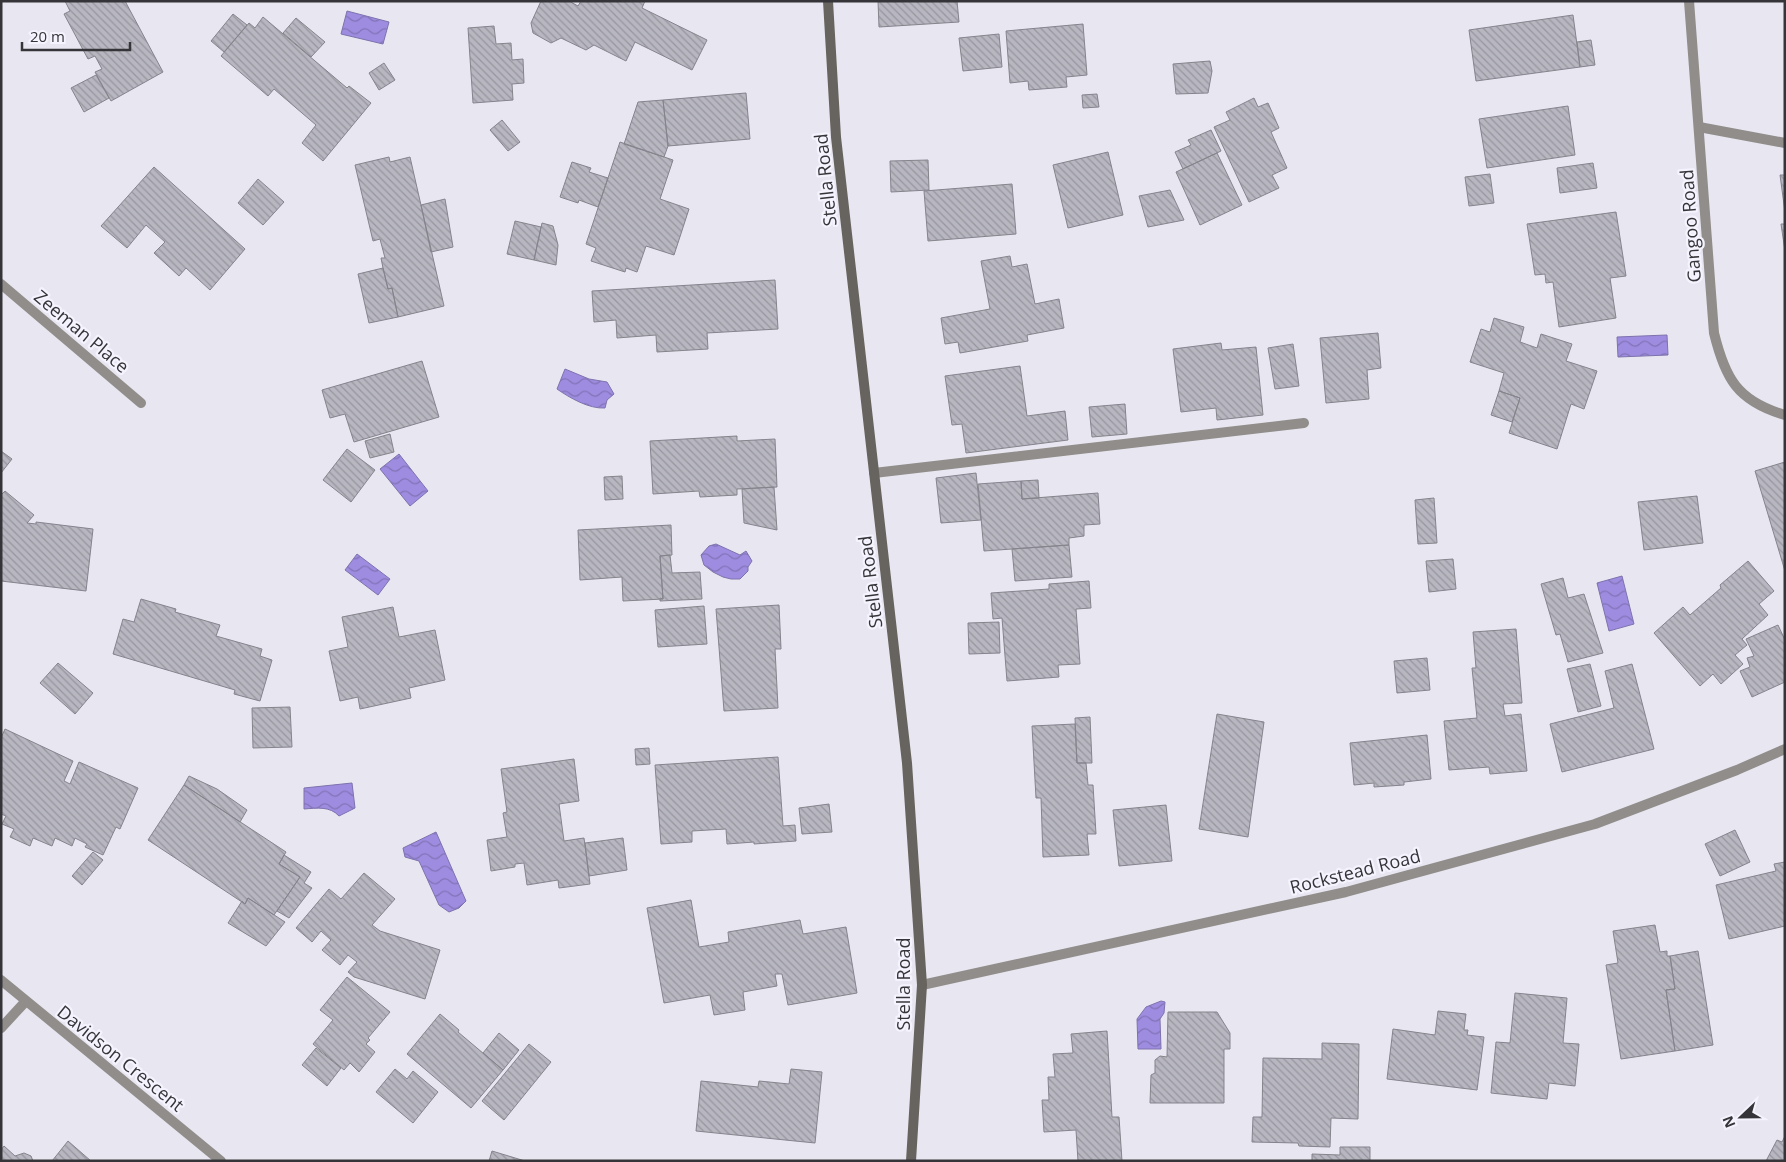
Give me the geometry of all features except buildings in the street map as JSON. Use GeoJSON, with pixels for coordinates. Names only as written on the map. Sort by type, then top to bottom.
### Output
{"type":"FeatureCollection","features":[{"type":"Feature","properties":{"kind":"main road","name":"Stella Road"},"geometry":{"type":"LineString","coordinates":[[828,1],[836,137],[907,763],[922,985],[911,1161]]}},
{"type":"Feature","properties":{"kind":"street","name":"Gangoo Road"},"geometry":{"type":"LineString","coordinates":[[1689,1],[1714,332],[1721,362],[1733,383],[1750,401],[1785,415]]}},
{"type":"Feature","properties":{"kind":"street"},"geometry":{"type":"LineString","coordinates":[[1699,127],[1785,143]]}},
{"type":"Feature","properties":{"kind":"street","name":"Zeeman Place"},"geometry":{"type":"LineString","coordinates":[[1,284],[141,402]]}},
{"type":"Feature","properties":{"kind":"street"},"geometry":{"type":"LineString","coordinates":[[874,474],[1304,423]]}},
{"type":"Feature","properties":{"kind":"street","name":"Rockstead Road"},"geometry":{"type":"LineString","coordinates":[[922,985],[1346,892],[1557,835],[1595,824],[1737,770],[1785,749]]}},
{"type":"Feature","properties":{"kind":"street","name":"Davidson Crescent"},"geometry":{"type":"LineString","coordinates":[[1,980],[220,1161]]}},
{"type":"Feature","properties":{"kind":"street"},"geometry":{"type":"LineString","coordinates":[[1,1028],[26,1001]]}},
{"type":"Feature","properties":{"kind":"water"},"geometry":{"type":"Polygon","coordinates":[[[347,11],[389,22],[383,44],[341,34],[347,11]]]}},
{"type":"Feature","properties":{"kind":"water"},"geometry":{"type":"Polygon","coordinates":[[[1667,335],[1668,355],[1618,357],[1617,337],[1667,335]]]}},
{"type":"Feature","properties":{"kind":"water"},"geometry":{"type":"Polygon","coordinates":[[[565,369],[589,379],[607,382],[614,394],[607,400],[605,408],[586,405],[557,389],[565,369]]]}},
{"type":"Feature","properties":{"kind":"water"},"geometry":{"type":"Polygon","coordinates":[[[399,454],[428,491],[410,506],[380,469],[399,454]]]}},
{"type":"Feature","properties":{"kind":"water"},"geometry":{"type":"Polygon","coordinates":[[[716,544],[740,555],[746,551],[752,561],[748,571],[740,579],[723,577],[704,565],[701,555],[709,546],[716,544]]]}},
{"type":"Feature","properties":{"kind":"water"},"geometry":{"type":"Polygon","coordinates":[[[357,554],[390,579],[378,595],[345,570],[357,554]]]}},
{"type":"Feature","properties":{"kind":"water"},"geometry":{"type":"Polygon","coordinates":[[[1622,576],[1634,624],[1609,631],[1597,583],[1622,576]]]}},
{"type":"Feature","properties":{"kind":"water"},"geometry":{"type":"Polygon","coordinates":[[[352,783],[355,808],[339,816],[327,809],[304,809],[304,788],[352,783]]]}},
{"type":"Feature","properties":{"kind":"water"},"geometry":{"type":"Polygon","coordinates":[[[436,832],[466,901],[459,908],[449,912],[439,905],[419,861],[405,857],[403,848],[436,832]]]}},
{"type":"Feature","properties":{"kind":"water"},"geometry":{"type":"Polygon","coordinates":[[[1161,1001],[1165,1002],[1164,1013],[1160,1019],[1161,1049],[1138,1049],[1137,1019],[1146,1007],[1161,1001]]]}}]}
